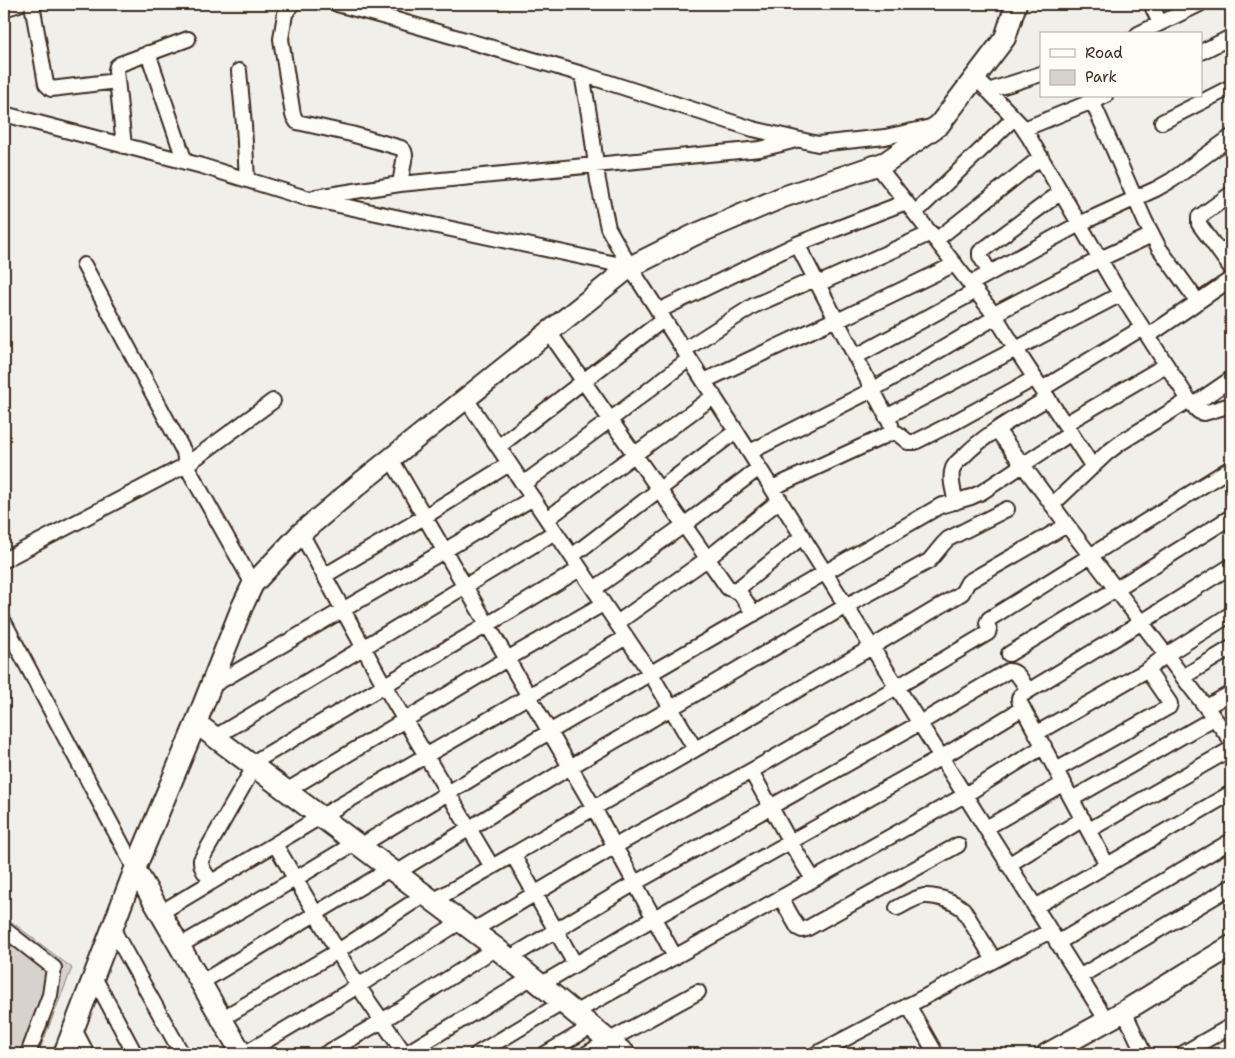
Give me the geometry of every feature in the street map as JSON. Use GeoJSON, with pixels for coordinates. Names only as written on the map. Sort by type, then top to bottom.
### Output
{"type":"FeatureCollection","features":[{"type":"Feature","properties":{"kind":"street"},"geometry":{"type":"LineString","coordinates":[[4,9],[18,4]]}},
{"type":"Feature","properties":{"kind":"street"},"geometry":{"type":"LineString","coordinates":[[32,4],[48,87],[51,89],[117,81]]}},
{"type":"Feature","properties":{"kind":"street"},"geometry":{"type":"LineString","coordinates":[[292,4],[285,14],[281,39],[295,120],[401,148],[406,155],[400,184]]}},
{"type":"Feature","properties":{"kind":"street"},"geometry":{"type":"LineString","coordinates":[[338,4],[403,21],[582,74],[754,129],[818,144],[885,137],[939,125]]}},
{"type":"Feature","properties":{"kind":"street"},"geometry":{"type":"LineString","coordinates":[[64,1054],[135,869],[253,584],[301,533],[630,268],[694,235],[783,197],[886,162],[939,125],[981,84],[1005,38],[1016,4]]}},
{"type":"Feature","properties":{"kind":"street"},"geometry":{"type":"LineString","coordinates":[[1150,4],[1160,23]]}},
{"type":"Feature","properties":{"kind":"street"},"geometry":{"type":"LineString","coordinates":[[1142,32],[1200,4]]}},
{"type":"Feature","properties":{"kind":"street"},"geometry":{"type":"LineString","coordinates":[[1202,52],[1231,37]]}},
{"type":"Feature","properties":{"kind":"street"},"geometry":{"type":"LineString","coordinates":[[124,146],[117,66],[188,39]]}},
{"type":"Feature","properties":{"kind":"street"},"geometry":{"type":"LineString","coordinates":[[148,53],[185,162]]}},
{"type":"Feature","properties":{"kind":"street"},"geometry":{"type":"LineString","coordinates":[[239,71],[247,180]]}},
{"type":"Feature","properties":{"kind":"street"},"geometry":{"type":"LineString","coordinates":[[582,74],[598,181],[608,228],[630,268],[750,452],[1107,1021]]}},
{"type":"Feature","properties":{"kind":"street"},"geometry":{"type":"LineString","coordinates":[[981,84],[1040,74]]}},
{"type":"Feature","properties":{"kind":"street"},"geometry":{"type":"LineString","coordinates":[[981,84],[1024,130],[1121,294],[1191,403],[1201,413],[1231,405]]}},
{"type":"Feature","properties":{"kind":"street"},"geometry":{"type":"LineString","coordinates":[[1162,122],[1231,87]]}},
{"type":"Feature","properties":{"kind":"street"},"geometry":{"type":"LineString","coordinates":[[1024,130],[1096,98],[1134,199],[1168,262],[1198,302]]}},
{"type":"Feature","properties":{"kind":"street"},"geometry":{"type":"LineString","coordinates":[[4,114],[185,162],[306,198],[630,268]]}},
{"type":"Feature","properties":{"kind":"street"},"geometry":{"type":"LineString","coordinates":[[498,446],[583,382],[661,315],[797,244],[910,207],[1014,118]]}},
{"type":"Feature","properties":{"kind":"street"},"geometry":{"type":"LineString","coordinates":[[855,357],[973,287],[990,273],[1079,224],[1172,180],[1231,137]]}},
{"type":"Feature","properties":{"kind":"street"},"geometry":{"type":"LineString","coordinates":[[306,198],[400,184],[760,149],[797,139]]}},
{"type":"Feature","properties":{"kind":"street"},"geometry":{"type":"LineString","coordinates":[[523,484],[610,420],[686,354],[753,306],[933,237],[1041,157]]}},
{"type":"Feature","properties":{"kind":"street"},"geometry":{"type":"LineString","coordinates":[[877,165],[995,316],[1092,467]]}},
{"type":"Feature","properties":{"kind":"street"},"geometry":{"type":"LineString","coordinates":[[990,273],[980,256],[980,252],[1061,192]]}},
{"type":"Feature","properties":{"kind":"street"},"geometry":{"type":"LineString","coordinates":[[1231,194],[1199,217],[1198,220],[1199,224],[1226,249],[1231,268]]}},
{"type":"Feature","properties":{"kind":"street"},"geometry":{"type":"LineString","coordinates":[[750,452],[872,390],[995,316],[1100,259],[1152,235]]}},
{"type":"Feature","properties":{"kind":"street"},"geometry":{"type":"LineString","coordinates":[[797,244],[894,432],[908,442],[915,442],[953,423],[1042,388],[1198,302],[1231,279]]}},
{"type":"Feature","properties":{"kind":"street"},"geometry":{"type":"LineString","coordinates":[[704,381],[955,264]]}},
{"type":"Feature","properties":{"kind":"street"},"geometry":{"type":"LineString","coordinates":[[84,265],[184,452],[186,465],[253,584]]}},
{"type":"Feature","properties":{"kind":"street"},"geometry":{"type":"LineString","coordinates":[[886,417],[1121,294]]}},
{"type":"Feature","properties":{"kind":"street"},"geometry":{"type":"LineString","coordinates":[[549,332],[728,588],[742,596],[754,614]]}},
{"type":"Feature","properties":{"kind":"street"},"geometry":{"type":"LineString","coordinates":[[179,946],[448,793],[549,732],[940,506],[982,492],[1022,465],[1068,428],[1166,365]]}},
{"type":"Feature","properties":{"kind":"street"},"geometry":{"type":"LineString","coordinates":[[1052,505],[1120,443],[1231,379]]}},
{"type":"Feature","properties":{"kind":"street"},"geometry":{"type":"LineString","coordinates":[[956,502],[951,476],[952,469],[970,449],[997,430],[1042,388]]}},
{"type":"Feature","properties":{"kind":"street"},"geometry":{"type":"LineString","coordinates":[[547,519],[714,396]]}},
{"type":"Feature","properties":{"kind":"street"},"geometry":{"type":"LineString","coordinates":[[466,399],[651,674],[695,750]]}},
{"type":"Feature","properties":{"kind":"street"},"geometry":{"type":"LineString","coordinates":[[4,560],[186,465],[273,401]]}},
{"type":"Feature","properties":{"kind":"street"},"geometry":{"type":"LineString","coordinates":[[997,430],[1231,740]]}},
{"type":"Feature","properties":{"kind":"street"},"geometry":{"type":"LineString","coordinates":[[572,556],[736,431]]}},
{"type":"Feature","properties":{"kind":"street"},"geometry":{"type":"LineString","coordinates":[[772,488],[894,432]]}},
{"type":"Feature","properties":{"kind":"street"},"geometry":{"type":"LineString","coordinates":[[391,459],[594,808],[676,957]]}},
{"type":"Feature","properties":{"kind":"street"},"geometry":{"type":"LineString","coordinates":[[324,576],[509,464]]}},
{"type":"Feature","properties":{"kind":"street"},"geometry":{"type":"LineString","coordinates":[[594,589],[684,525],[759,468]]}},
{"type":"Feature","properties":{"kind":"street"},"geometry":{"type":"LineString","coordinates":[[4,622],[135,869],[243,1054],[358,986],[466,926],[534,894],[615,846],[898,687],[988,633],[987,623],[989,619],[1231,468]]}},
{"type":"Feature","properties":{"kind":"street"},"geometry":{"type":"LineString","coordinates":[[210,686],[532,498]]}},
{"type":"Feature","properties":{"kind":"street"},"geometry":{"type":"LineString","coordinates":[[617,623],[707,559],[780,500]]}},
{"type":"Feature","properties":{"kind":"street"},"geometry":{"type":"LineString","coordinates":[[200,983],[316,914],[470,828],[570,767],[846,606],[929,560],[948,539],[1007,509]]}},
{"type":"Feature","properties":{"kind":"street"},"geometry":{"type":"LineString","coordinates":[[1009,654],[1231,517]]}},
{"type":"Feature","properties":{"kind":"street"},"geometry":{"type":"LineString","coordinates":[[221,1019],[429,898],[513,855],[872,647],[962,593],[968,582],[1067,525]]}},
{"type":"Feature","properties":{"kind":"street"},"geometry":{"type":"LineString","coordinates":[[215,737],[555,532]]}},
{"type":"Feature","properties":{"kind":"street"},"geometry":{"type":"LineString","coordinates":[[301,533],[365,647],[384,685],[492,867]]}},
{"type":"Feature","properties":{"kind":"street"},"geometry":{"type":"LineString","coordinates":[[735,591],[803,536]]}},
{"type":"Feature","properties":{"kind":"street"},"geometry":{"type":"LineString","coordinates":[[1107,865],[1023,708],[1019,699],[1020,696],[1231,566]]}},
{"type":"Feature","properties":{"kind":"street"},"geometry":{"type":"LineString","coordinates":[[212,882],[200,865],[201,860],[260,759],[580,568]]}},
{"type":"Feature","properties":{"kind":"street"},"geometry":{"type":"LineString","coordinates":[[286,791],[603,604]]}},
{"type":"Feature","properties":{"kind":"street"},"geometry":{"type":"LineString","coordinates":[[1037,733],[1147,670],[1166,655],[1231,614]]}},
{"type":"Feature","properties":{"kind":"street"},"geometry":{"type":"LineString","coordinates":[[160,913],[626,637]]}},
{"type":"Feature","properties":{"kind":"street"},"geometry":{"type":"LineString","coordinates":[[1183,677],[1231,648]]}},
{"type":"Feature","properties":{"kind":"street"},"geometry":{"type":"LineString","coordinates":[[325,1054],[502,954],[555,931],[635,883],[920,723],[1008,671],[1012,670],[1015,672],[1028,691]]}},
{"type":"Feature","properties":{"kind":"street"},"geometry":{"type":"LineString","coordinates":[[1056,770],[1169,706],[1169,702],[1147,670]]}},
{"type":"Feature","properties":{"kind":"street"},"geometry":{"type":"LineString","coordinates":[[1072,799],[1210,713],[1231,693]]}},
{"type":"Feature","properties":{"kind":"street"},"geometry":{"type":"LineString","coordinates":[[275,844],[358,986],[405,1054],[419,1051],[536,981],[575,964],[942,758],[1023,708]]}},
{"type":"Feature","properties":{"kind":"street"},"geometry":{"type":"LineString","coordinates":[[196,723],[466,926],[625,1054]]}},
{"type":"Feature","properties":{"kind":"street"},"geometry":{"type":"LineString","coordinates":[[477,1054],[676,957],[965,794],[1044,746]]}},
{"type":"Feature","properties":{"kind":"street"},"geometry":{"type":"LineString","coordinates":[[1008,865],[1231,749]]}},
{"type":"Feature","properties":{"kind":"street"},"geometry":{"type":"LineString","coordinates":[[750,771],[813,880]]}},
{"type":"Feature","properties":{"kind":"street"},"geometry":{"type":"LineString","coordinates":[[986,828],[1064,783]]}},
{"type":"Feature","properties":{"kind":"street"},"geometry":{"type":"LineString","coordinates":[[1035,907],[1231,792]]}},
{"type":"Feature","properties":{"kind":"street"},"geometry":{"type":"LineString","coordinates":[[816,1054],[994,960],[1054,937],[1231,841]]}},
{"type":"Feature","properties":{"kind":"street"},"geometry":{"type":"LineString","coordinates":[[781,898],[798,928],[806,929],[958,845]]}},
{"type":"Feature","properties":{"kind":"street"},"geometry":{"type":"LineString","coordinates":[[513,855],[575,964]]}},
{"type":"Feature","properties":{"kind":"street"},"geometry":{"type":"LineString","coordinates":[[1079,977],[1231,888]]}},
{"type":"Feature","properties":{"kind":"street"},"geometry":{"type":"LineString","coordinates":[[897,908],[924,896],[931,896],[957,904],[994,960]]}},
{"type":"Feature","properties":{"kind":"street"},"geometry":{"type":"LineString","coordinates":[[112,928],[182,1054]]}},
{"type":"Feature","properties":{"kind":"street"},"geometry":{"type":"LineString","coordinates":[[4,929],[54,968],[50,995],[28,1054]]}},
{"type":"Feature","properties":{"kind":"street"},"geometry":{"type":"LineString","coordinates":[[1047,1054],[1107,1021],[1231,946]]}},
{"type":"Feature","properties":{"kind":"street"},"geometry":{"type":"LineString","coordinates":[[94,978],[136,1054]]}},
{"type":"Feature","properties":{"kind":"street"},"geometry":{"type":"LineString","coordinates":[[586,1054],[698,992]]}},
{"type":"Feature","properties":{"kind":"street"},"geometry":{"type":"LineString","coordinates":[[908,1005],[936,1054]]}},
{"type":"Feature","properties":{"kind":"street"},"geometry":{"type":"LineString","coordinates":[[1124,1011],[1144,1054]]}},
{"type":"Feature","properties":{"kind":"street"},"geometry":{"type":"LineString","coordinates":[[1184,1054],[1231,1026]]}},
{"type":"Feature","properties":{"kind":"street"},"geometry":{"type":"LineString","coordinates":[[545,1054],[591,1027]]}},
{"type":"Feature","properties":{"kind":"street"},"geometry":{"type":"LineString","coordinates":[[74,1029],[88,1054]]}},
{"type":"Feature","properties":{"kind":"green space"},"geometry":{"type":"Polygon","coordinates":[[[4,916],[72,968],[38,1054],[4,1054],[4,916]]]}}]}
